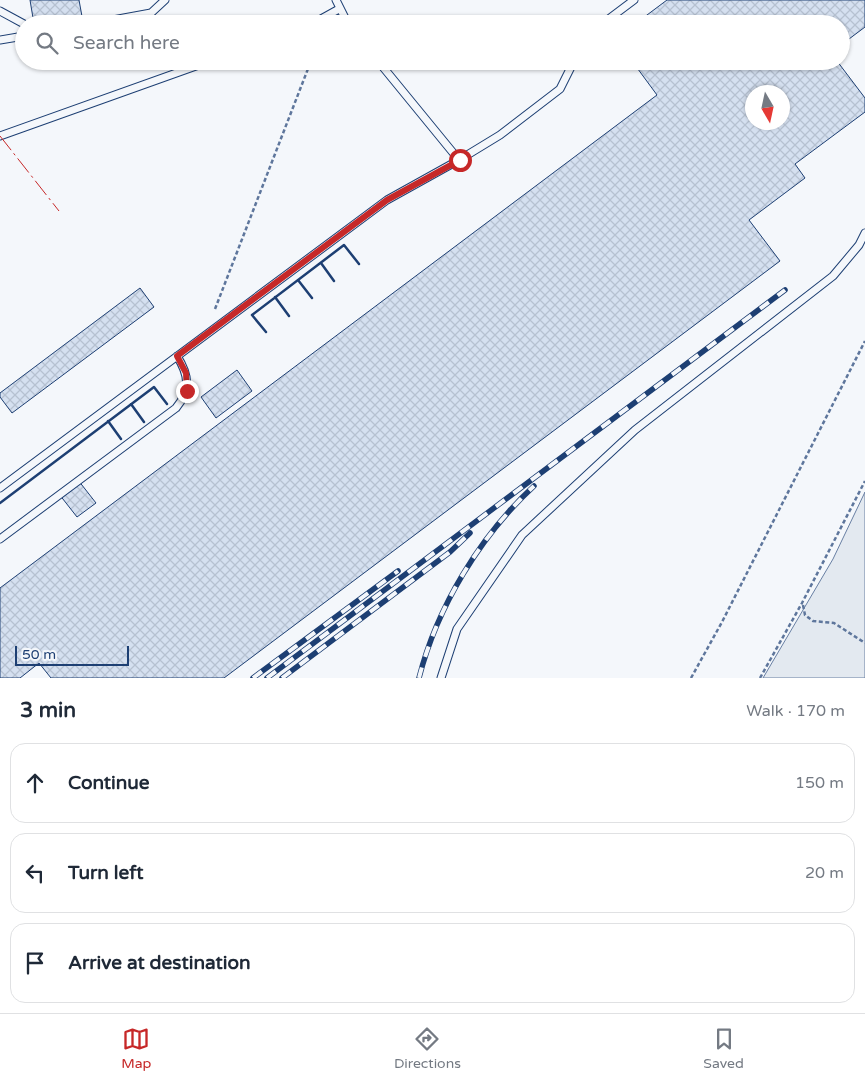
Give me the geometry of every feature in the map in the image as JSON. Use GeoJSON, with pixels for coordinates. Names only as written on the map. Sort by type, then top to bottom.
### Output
{"type":"FeatureCollection","features":[{"type":"Feature","properties":{"kind":"lane"},"geometry":{"type":"LineString","coordinates":[[140,15],[151,13],[165,0]]}},
{"type":"Feature","properties":{"kind":"lane"},"geometry":{"type":"LineString","coordinates":[[336,0],[343,15]]}},
{"type":"Feature","properties":{"kind":"lane"},"geometry":{"type":"LineString","coordinates":[[614,15],[634,0]]}},
{"type":"Feature","properties":{"kind":"lane"},"geometry":{"type":"LineString","coordinates":[[329,15],[340,9]]}},
{"type":"Feature","properties":{"kind":"lane"},"geometry":{"type":"LineString","coordinates":[[0,11],[15,19]]}},
{"type":"Feature","properties":{"kind":"lane"},"geometry":{"type":"LineString","coordinates":[[0,40],[15,38]]}},
{"type":"Feature","properties":{"kind":"lane"},"geometry":{"type":"LineString","coordinates":[[0,136],[185,70]]}},
{"type":"Feature","properties":{"kind":"lane"},"geometry":{"type":"LineString","coordinates":[[385,70],[460,160]]}},
{"type":"Feature","properties":{"kind":"lane"},"geometry":{"type":"LineString","coordinates":[[0,488],[387,200],[460,160],[500,135],[560,89],[570,70]]}},
{"type":"Feature","properties":{"kind":"lane"},"geometry":{"type":"LineString","coordinates":[[441,678],[457,629],[522,535],[636,430],[832,276],[859,245],[865,233]]}},
{"type":"Feature","properties":{"kind":"lane"},"geometry":{"type":"LineString","coordinates":[[0,539],[176,408],[183,399],[188,382],[177,356]]}},
{"type":"Feature","properties":{"kind":"path"},"geometry":{"type":"LineString","coordinates":[[215,309],[308,70]]}},
{"type":"Feature","properties":{"kind":"path"},"geometry":{"type":"LineString","coordinates":[[691,678],[722,622],[865,341]]}},
{"type":"Feature","properties":{"kind":"path"},"geometry":{"type":"LineString","coordinates":[[760,678],[802,603],[865,481]]}},
{"type":"Feature","properties":{"kind":"path"},"geometry":{"type":"LineString","coordinates":[[802,603],[806,615],[813,621],[834,623],[865,643]]}},
{"type":"Feature","properties":{"kind":"shaded area"},"geometry":{"type":"Polygon","coordinates":[[[865,492],[865,678],[763,678],[833,559],[865,492]]]}},
{"type":"Feature","properties":{"kind":"building"},"geometry":{"type":"Polygon","coordinates":[[[30,0],[79,0],[82,15],[32,15],[30,0]]]}},
{"type":"Feature","properties":{"kind":"building"},"geometry":{"type":"Polygon","coordinates":[[[667,0],[865,0],[865,27],[850,38],[850,15],[647,15],[667,0]]]}},
{"type":"Feature","properties":{"kind":"building"},"geometry":{"type":"Polygon","coordinates":[[[639,70],[844,70],[865,98],[865,112],[795,164],[805,178],[749,220],[780,261],[224,678],[51,678],[39,663],[20,678],[0,678],[0,588],[657,95],[639,70]]]}},
{"type":"Feature","properties":{"kind":"building"},"geometry":{"type":"Polygon","coordinates":[[[140,288],[154,307],[12,413],[0,397],[0,393],[140,288]]]}},
{"type":"Feature","properties":{"kind":"building"},"geometry":{"type":"Polygon","coordinates":[[[237,370],[252,391],[216,418],[201,397],[237,370]]]}},
{"type":"Feature","properties":{"kind":"building"},"geometry":{"type":"Polygon","coordinates":[[[78,480],[96,503],[77,517],[59,494],[78,480]]]}},
{"type":"Feature","properties":{"kind":"railway"},"geometry":{"type":"LineString","coordinates":[[267,678],[785,290]]}},
{"type":"Feature","properties":{"kind":"railway"},"geometry":{"type":"LineString","coordinates":[[419,678],[437,625],[463,574],[496,527],[534,486]]}},
{"type":"Feature","properties":{"kind":"railway"},"geometry":{"type":"LineString","coordinates":[[282,678],[450,552],[470,533]]}},
{"type":"Feature","properties":{"kind":"railway"},"geometry":{"type":"LineString","coordinates":[[253,678],[398,571]]}},
{"type":"Feature","properties":{"kind":"wall"},"geometry":{"type":"LineString","coordinates":[[266,332],[252,315],[344,245],[359,264]]}},
{"type":"Feature","properties":{"kind":"wall"},"geometry":{"type":"LineString","coordinates":[[321,263],[334,281]]}},
{"type":"Feature","properties":{"kind":"wall"},"geometry":{"type":"LineString","coordinates":[[298,280],[312,298]]}},
{"type":"Feature","properties":{"kind":"wall"},"geometry":{"type":"LineString","coordinates":[[275,297],[289,316]]}},
{"type":"Feature","properties":{"kind":"wall"},"geometry":{"type":"LineString","coordinates":[[0,503],[154,387],[167,404]]}},
{"type":"Feature","properties":{"kind":"wall"},"geometry":{"type":"LineString","coordinates":[[131,404],[144,422]]}},
{"type":"Feature","properties":{"kind":"wall"},"geometry":{"type":"LineString","coordinates":[[108,421],[121,439]]}},
{"type":"Feature","properties":{"kind":"power"},"geometry":{"type":"LineString","coordinates":[[0,136],[59,211]]}},
{"type":"Feature","properties":{"kind":"route"},"geometry":{"type":"LineString","coordinates":[[187,391],[186,373],[177,356],[387,200],[460,160]]}}]}
